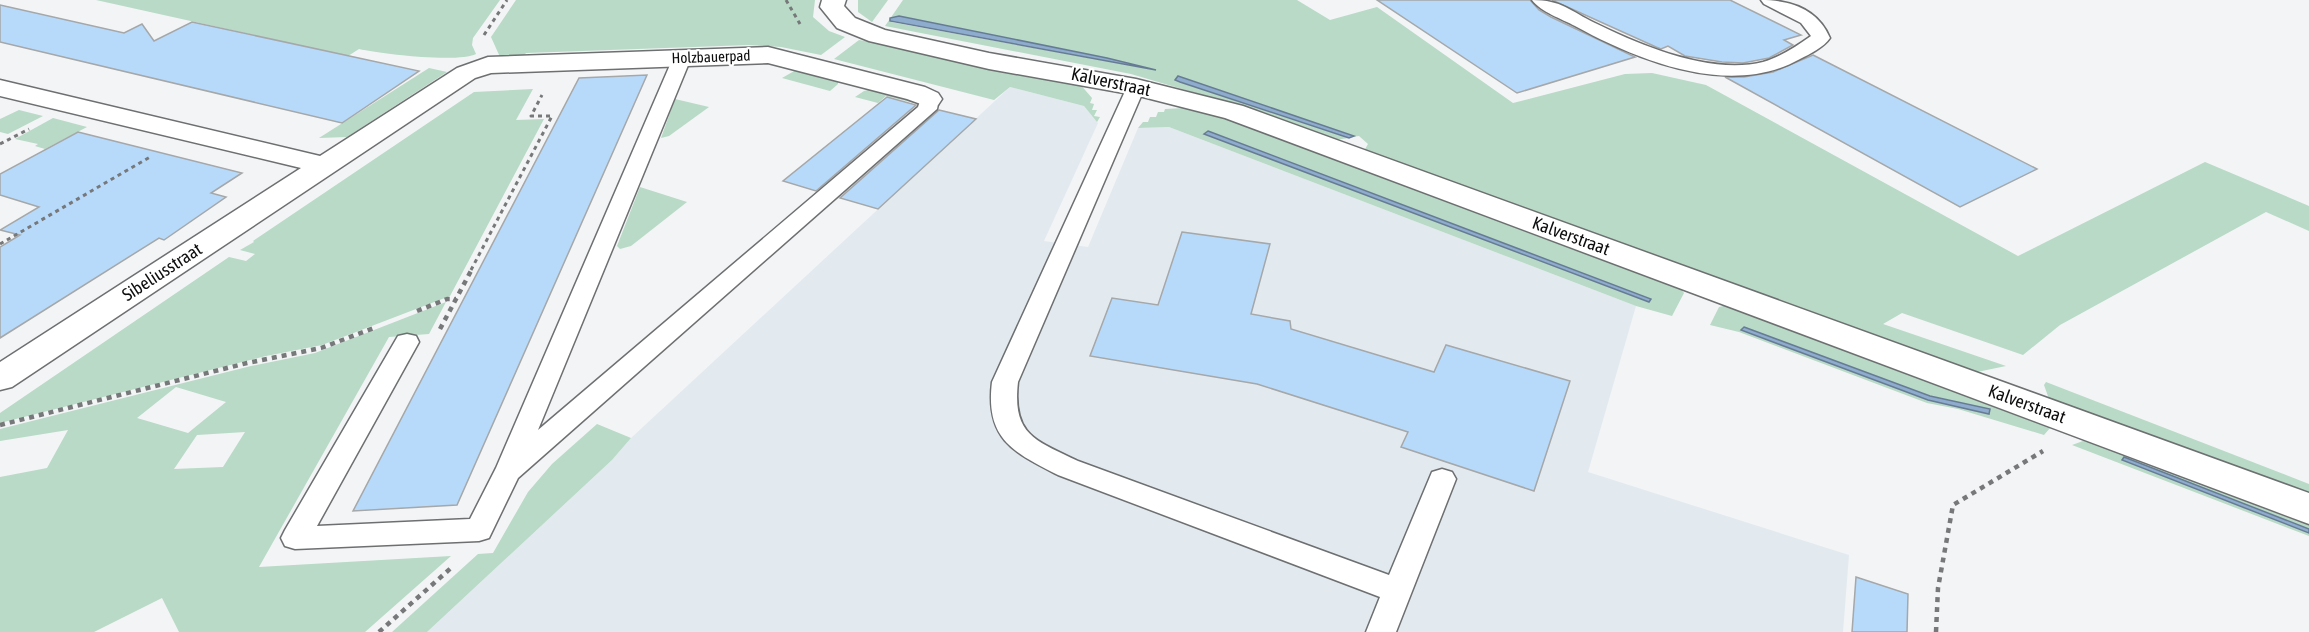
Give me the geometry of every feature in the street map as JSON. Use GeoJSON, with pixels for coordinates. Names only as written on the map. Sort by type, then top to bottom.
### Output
{"type":"FeatureCollection","features":[{"type":"Feature","properties":{"kind":"street","name":"Kalverstraat"},"geometry":{"type":"LineString","coordinates":[[834,0],[832,7],[846,23],[878,36],[989,61],[1136,87],[1234,112],[2309,509]]}},
{"type":"Feature","properties":{"kind":"street","name":"Holzbauerpad"},"geometry":{"type":"LineString","coordinates":[[488,65],[768,55],[916,93],[929,99]]}},
{"type":"Feature","properties":{"kind":"street","name":"Sibeliusstraat"},"geometry":{"type":"LineString","coordinates":[[0,378],[323,165],[466,74],[488,65]]}},
{"type":"Feature","properties":{"kind":"street"},"geometry":{"type":"LineString","coordinates":[[0,88],[323,165]]}},
{"type":"Feature","properties":{"kind":"street"},"geometry":{"type":"LineString","coordinates":[[0,112],[32,96]]}},
{"type":"Feature","properties":{"kind":"lane"},"geometry":{"type":"LineString","coordinates":[[1541,0],[1630,45],[1692,66],[1724,71],[1761,68],[1797,54],[1821,38],[1819,28],[1770,0]]}},
{"type":"Feature","properties":{"kind":"lane"},"geometry":{"type":"LineString","coordinates":[[407,342],[295,538],[479,530],[507,472],[682,58]]}},
{"type":"Feature","properties":{"kind":"lane"},"geometry":{"type":"LineString","coordinates":[[1136,87],[1005,382],[1003,411],[1012,432],[1036,452],[1068,468],[1397,591]]}},
{"type":"Feature","properties":{"kind":"lane"},"geometry":{"type":"LineString","coordinates":[[507,472],[927,109],[929,99]]}},
{"type":"Feature","properties":{"kind":"lane"},"geometry":{"type":"LineString","coordinates":[[1381,632],[1442,479]]}},
{"type":"Feature","properties":{"kind":"path"},"geometry":{"type":"LineString","coordinates":[[407,342],[434,339],[456,299],[552,116],[531,116],[559,62]]}},
{"type":"Feature","properties":{"kind":"path"},"geometry":{"type":"LineString","coordinates":[[0,244],[190,134]]}},
{"type":"Feature","properties":{"kind":"path"},"geometry":{"type":"LineString","coordinates":[[416,311],[447,299],[456,299]]}},
{"type":"Feature","properties":{"kind":"path"},"geometry":{"type":"LineString","coordinates":[[0,425],[247,363],[321,348],[385,324]]}},
{"type":"Feature","properties":{"kind":"path"},"geometry":{"type":"LineString","coordinates":[[1936,632],[1938,588],[1953,505],[2058,442],[2072,420]]}},
{"type":"Feature","properties":{"kind":"path"},"geometry":{"type":"LineString","coordinates":[[379,632],[470,551],[479,530]]}},
{"type":"Feature","properties":{"kind":"shaded area"},"geometry":{"type":"Polygon","coordinates":[[[1010,87],[1084,106],[1098,123],[1044,241],[1088,247],[1138,128],[1169,127],[1636,306],[1588,472],[1849,555],[1843,632],[427,632],[612,460],[631,438],[1010,87]]]}},
{"type":"Feature","properties":{"kind":"green space"},"geometry":{"type":"Polygon","coordinates":[[[96,0],[500,0],[473,38],[472,45],[476,54],[467,57],[437,58],[359,49],[348,56],[96,0]]]}},
{"type":"Feature","properties":{"kind":"green space"},"geometry":{"type":"Polygon","coordinates":[[[516,0],[815,0],[813,17],[829,31],[845,37],[821,55],[781,47],[749,45],[526,53],[522,58],[500,57],[491,37],[516,0]]]}},
{"type":"Feature","properties":{"kind":"green space"},"geometry":{"type":"Polygon","coordinates":[[[858,0],[888,0],[872,22],[858,12],[858,0]]]}},
{"type":"Feature","properties":{"kind":"green space"},"geometry":{"type":"Polygon","coordinates":[[[903,0],[1297,0],[1330,20],[1377,7],[1513,103],[1625,74],[1652,73],[1706,85],[2018,256],[2205,162],[2309,206],[2309,231],[2266,212],[2060,325],[2023,355],[1902,313],[1883,324],[2006,366],[1977,372],[1364,151],[1368,144],[1359,136],[1351,137],[1353,136],[1178,76],[1176,80],[1349,138],[1335,140],[1240,106],[1131,74],[885,26],[903,0]],[[899,16],[891,22],[1156,70],[899,16]]]}},
{"type":"Feature","properties":{"kind":"green space"},"geometry":{"type":"Polygon","coordinates":[[[859,40],[1036,72],[1079,83],[1092,98],[1090,103],[1094,104],[1092,110],[1097,110],[1094,116],[1100,117],[1097,122],[1084,106],[1010,87],[994,100],[834,59],[859,40]]]}},
{"type":"Feature","properties":{"kind":"green space"},"geometry":{"type":"Polygon","coordinates":[[[429,68],[447,72],[347,137],[319,138],[429,68]]]}},
{"type":"Feature","properties":{"kind":"green space"},"geometry":{"type":"Polygon","coordinates":[[[796,70],[838,80],[838,84],[830,91],[782,78],[796,70]]]}},
{"type":"Feature","properties":{"kind":"green space"},"geometry":{"type":"Polygon","coordinates":[[[533,89],[516,120],[544,119],[450,296],[322,345],[266,356],[0,423],[0,413],[229,257],[246,261],[255,254],[240,250],[474,92],[533,89]]]}},
{"type":"Feature","properties":{"kind":"green space"},"geometry":{"type":"Polygon","coordinates":[[[872,89],[917,100],[914,103],[886,96],[878,103],[855,97],[872,89]]]}},
{"type":"Feature","properties":{"kind":"green space"},"geometry":{"type":"Polygon","coordinates":[[[675,99],[709,107],[669,136],[661,138],[675,99]]]}},
{"type":"Feature","properties":{"kind":"green space"},"geometry":{"type":"Polygon","coordinates":[[[1184,108],[1211,113],[1677,284],[1684,293],[1672,316],[1636,306],[1169,127],[1138,128],[1143,122],[1148,122],[1150,117],[1156,117],[1158,112],[1164,112],[1165,109],[1184,108]],[[1208,131],[1204,134],[1649,302],[1651,299],[1208,131]]]}},
{"type":"Feature","properties":{"kind":"green space"},"geometry":{"type":"Polygon","coordinates":[[[19,110],[43,116],[8,134],[0,132],[0,119],[19,110]]]}},
{"type":"Feature","properties":{"kind":"green space"},"geometry":{"type":"Polygon","coordinates":[[[53,118],[87,127],[45,149],[35,146],[38,144],[15,139],[53,118]]]}},
{"type":"Feature","properties":{"kind":"green space"},"geometry":{"type":"Polygon","coordinates":[[[640,187],[687,202],[631,246],[620,249],[617,246],[640,187]]]}},
{"type":"Feature","properties":{"kind":"green space"},"geometry":{"type":"Polygon","coordinates":[[[446,302],[429,334],[389,337],[259,567],[451,556],[365,632],[179,632],[162,598],[94,632],[0,632],[0,477],[47,468],[68,430],[0,441],[0,429],[251,366],[315,353],[446,302]],[[176,387],[137,418],[188,433],[226,402],[176,387]],[[245,432],[197,435],[174,469],[223,467],[245,432]]]}},
{"type":"Feature","properties":{"kind":"green space"},"geometry":{"type":"Polygon","coordinates":[[[1732,304],[2044,420],[2050,428],[2044,435],[1958,409],[1927,403],[1739,332],[1710,325],[1719,307],[1732,304]],[[1744,327],[1741,330],[1928,400],[1989,414],[1990,409],[1930,396],[1744,327]]]}},
{"type":"Feature","properties":{"kind":"green space"},"geometry":{"type":"Polygon","coordinates":[[[2046,382],[2309,484],[2309,494],[2049,399],[2044,385],[2046,382]]]}},
{"type":"Feature","properties":{"kind":"green space"},"geometry":{"type":"Polygon","coordinates":[[[597,424],[631,438],[612,460],[427,632],[392,632],[478,554],[493,553],[528,492],[552,464],[597,424]]]}},
{"type":"Feature","properties":{"kind":"green space"},"geometry":{"type":"Polygon","coordinates":[[[2083,441],[2092,442],[2309,519],[2309,529],[2124,457],[2122,460],[2309,533],[2309,536],[2072,445],[2083,441]]]}},
{"type":"Feature","properties":{"kind":"water"},"geometry":{"type":"Polygon","coordinates":[[[899,16],[1156,70],[890,21],[890,18],[899,16]]]}},
{"type":"Feature","properties":{"kind":"water"},"geometry":{"type":"Polygon","coordinates":[[[1178,76],[1354,136],[1349,138],[1180,82],[1175,80],[1178,76]]]}},
{"type":"Feature","properties":{"kind":"water"},"geometry":{"type":"Polygon","coordinates":[[[1208,131],[1651,299],[1649,302],[1204,134],[1208,131]]]}},
{"type":"Feature","properties":{"kind":"water"},"geometry":{"type":"Polygon","coordinates":[[[1744,327],[1930,396],[1990,409],[1989,414],[1928,400],[1741,330],[1744,327]]]}},
{"type":"Feature","properties":{"kind":"water"},"geometry":{"type":"Polygon","coordinates":[[[2124,457],[2309,529],[2309,533],[2122,460],[2124,457]]]}},
{"type":"Feature","properties":{"kind":"building"},"geometry":{"type":"Polygon","coordinates":[[[1377,0],[1530,0],[1539,10],[1551,17],[1635,57],[1517,93],[1377,0]]]}},
{"type":"Feature","properties":{"kind":"building"},"geometry":{"type":"Polygon","coordinates":[[[1552,0],[1730,0],[1801,35],[1784,40],[1793,45],[1769,58],[1743,63],[1722,62],[1685,56],[1668,46],[1661,49],[1552,0]]]}},
{"type":"Feature","properties":{"kind":"building"},"geometry":{"type":"Polygon","coordinates":[[[0,5],[124,33],[142,24],[154,41],[192,22],[419,71],[342,123],[0,42],[0,5]]]}},
{"type":"Feature","properties":{"kind":"building"},"geometry":{"type":"Polygon","coordinates":[[[1813,55],[2037,169],[1960,207],[1725,77],[1744,77],[1773,72],[1813,55]]]}},
{"type":"Feature","properties":{"kind":"building"},"geometry":{"type":"Polygon","coordinates":[[[647,75],[457,505],[353,511],[579,78],[647,75]]]}},
{"type":"Feature","properties":{"kind":"building"},"geometry":{"type":"Polygon","coordinates":[[[887,97],[916,105],[816,191],[783,181],[887,97]]]}},
{"type":"Feature","properties":{"kind":"building"},"geometry":{"type":"Polygon","coordinates":[[[939,110],[976,119],[878,209],[840,198],[939,110]]]}},
{"type":"Feature","properties":{"kind":"building"},"geometry":{"type":"Polygon","coordinates":[[[78,132],[242,173],[211,193],[226,197],[164,240],[159,238],[0,338],[0,247],[20,235],[0,230],[39,207],[0,195],[0,174],[78,132]]]}},
{"type":"Feature","properties":{"kind":"building"},"geometry":{"type":"Polygon","coordinates":[[[1182,232],[1270,244],[1251,314],[1290,321],[1291,329],[1434,372],[1446,345],[1570,381],[1534,491],[1401,447],[1408,432],[1257,384],[1090,356],[1112,298],[1158,305],[1182,232]]]}},
{"type":"Feature","properties":{"kind":"building"},"geometry":{"type":"Polygon","coordinates":[[[1856,577],[1908,594],[1907,632],[1852,632],[1856,577]]]}}]}
